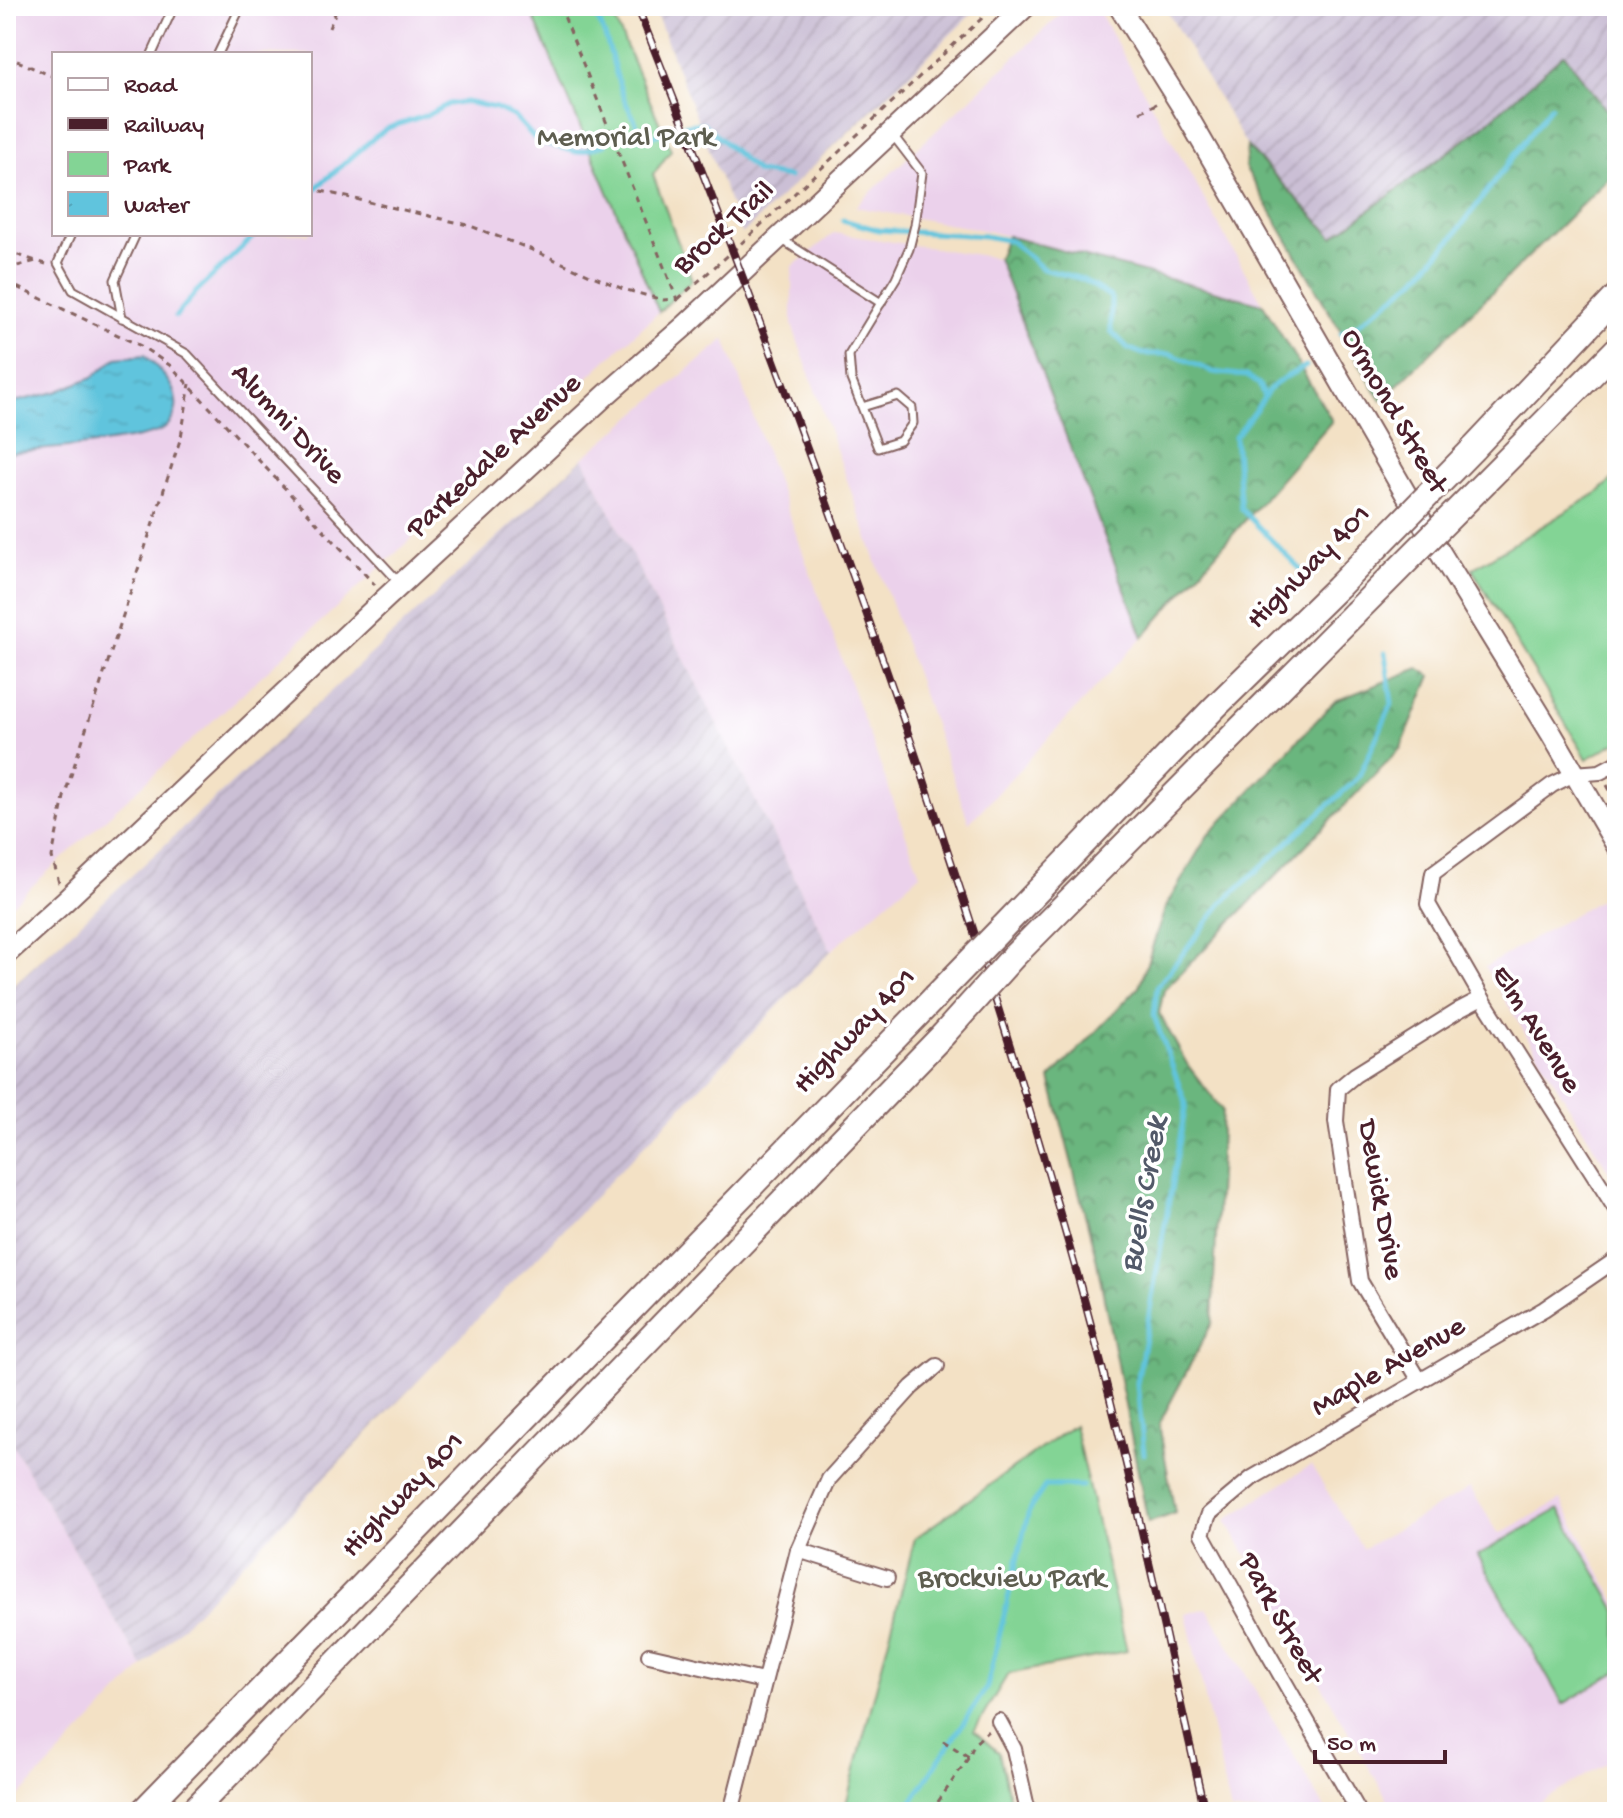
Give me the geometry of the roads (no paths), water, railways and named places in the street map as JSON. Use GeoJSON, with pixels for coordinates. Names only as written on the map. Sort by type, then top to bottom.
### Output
{"type":"FeatureCollection","features":[{"type":"Feature","properties":{"kind":"highway","name":"Highway 401"},"geometry":{"type":"LineString","coordinates":[[142,1812],[1215,707],[1473,449],[1617,296]]}},
{"type":"Feature","properties":{"kind":"highway"},"geometry":{"type":"LineString","coordinates":[[192,1812],[943,1035],[1013,957],[1617,349]]}},
{"type":"Feature","properties":{"kind":"main road","name":"Parkedale Avenue"},"geometry":{"type":"LineString","coordinates":[[6,954],[1026,6]]}},
{"type":"Feature","properties":{"kind":"main road","name":"Ormond Street"},"geometry":{"type":"LineString","coordinates":[[1119,6],[1181,105],[1433,541],[1617,846]]}},
{"type":"Feature","properties":{"kind":"street"},"geometry":{"type":"LineString","coordinates":[[1574,774],[1600,772],[1617,763]]}},
{"type":"Feature","properties":{"kind":"street","name":"Elm Avenue"},"geometry":{"type":"LineString","coordinates":[[1574,774],[1552,785],[1434,871],[1428,904],[1482,998],[1617,1211]]}},
{"type":"Feature","properties":{"kind":"street","name":"Dewick Drive"},"geometry":{"type":"LineString","coordinates":[[1420,1381],[1360,1281],[1336,1121],[1338,1089],[1355,1075],[1482,998]]}},
{"type":"Feature","properties":{"kind":"street","name":"Maple Avenue"},"geometry":{"type":"LineString","coordinates":[[1202,1534],[1209,1514],[1252,1478],[1544,1309],[1617,1259]]}},
{"type":"Feature","properties":{"kind":"street"},"geometry":{"type":"LineString","coordinates":[[731,1812],[798,1550],[829,1479],[912,1387],[937,1366]]}},
{"type":"Feature","properties":{"kind":"street","name":"Park Street"},"geometry":{"type":"LineString","coordinates":[[1202,1534],[1359,1812]]}},
{"type":"Feature","properties":{"kind":"street"},"geometry":{"type":"LineString","coordinates":[[798,1550],[887,1578]]}},
{"type":"Feature","properties":{"kind":"street"},"geometry":{"type":"LineString","coordinates":[[649,1655],[763,1681]]}},
{"type":"Feature","properties":{"kind":"street"},"geometry":{"type":"LineString","coordinates":[[999,1721],[1014,1749],[1028,1812]]}},
{"type":"Feature","properties":{"kind":"lane"},"geometry":{"type":"LineString","coordinates":[[153,52],[174,6]]}},
{"type":"Feature","properties":{"kind":"lane"},"geometry":{"type":"LineString","coordinates":[[219,52],[241,6]]}},
{"type":"Feature","properties":{"kind":"lane"},"geometry":{"type":"LineString","coordinates":[[862,407],[898,396],[912,408],[913,423],[900,441],[878,448],[851,379],[849,355],[896,278],[909,249],[915,225],[922,173],[890,132]]}},
{"type":"Feature","properties":{"kind":"lane","name":"Alumni Drive"},"geometry":{"type":"LineString","coordinates":[[70,236],[58,263],[73,290],[187,354],[394,591]]}},
{"type":"Feature","properties":{"kind":"lane"},"geometry":{"type":"LineString","coordinates":[[122,318],[115,280],[135,236]]}},
{"type":"Feature","properties":{"kind":"lane"},"geometry":{"type":"LineString","coordinates":[[779,238],[881,303]]}},
{"type":"Feature","properties":{"kind":"water"},"geometry":{"type":"Polygon","coordinates":[[[145,355],[175,394],[175,412],[165,428],[115,441],[6,453],[6,404],[56,392],[93,377],[116,358],[145,355]]]}},
{"type":"Feature","properties":{"kind":"waterway","name":"Buells Creek"},"geometry":{"type":"LineString","coordinates":[[590,6],[606,38],[639,137]]}},
{"type":"Feature","properties":{"kind":"waterway"},"geometry":{"type":"LineString","coordinates":[[312,191],[388,128],[449,104],[466,102],[496,108],[515,117],[538,142],[577,152],[605,145]]}},
{"type":"Feature","properties":{"kind":"waterway"},"geometry":{"type":"LineString","coordinates":[[1341,334],[1359,324],[1416,279],[1453,237],[1551,106]]}},
{"type":"Feature","properties":{"kind":"waterway","name":"Buells Creek"},"geometry":{"type":"LineString","coordinates":[[622,137],[647,139],[682,126],[704,124],[757,172],[789,177]]}},
{"type":"Feature","properties":{"kind":"waterway","name":"Buells Creek"},"geometry":{"type":"LineString","coordinates":[[843,220],[879,230],[985,236],[1011,241],[1043,269],[1082,279],[1111,297],[1111,331],[1128,348],[1143,354],[1171,354],[1213,372],[1247,376],[1259,384],[1263,395]]}},
{"type":"Feature","properties":{"kind":"waterway"},"geometry":{"type":"LineString","coordinates":[[176,316],[196,292],[254,236]]}},
{"type":"Feature","properties":{"kind":"waterway","name":"Buells Creek"},"geometry":{"type":"LineString","coordinates":[[1306,366],[1270,389],[1235,437],[1241,509],[1308,577]]}},
{"type":"Feature","properties":{"kind":"waterway","name":"Buells Creek"},"geometry":{"type":"LineString","coordinates":[[1144,1454],[1137,1383],[1186,1104],[1154,1016],[1157,987],[1223,902],[1358,778],[1392,704],[1385,653]]}},
{"type":"Feature","properties":{"kind":"waterway","name":"Buells Creek"},"geometry":{"type":"LineString","coordinates":[[905,1812],[987,1687],[1029,1510],[1045,1486],[1082,1486]]}},
{"type":"Feature","properties":{"kind":"railway"},"geometry":{"type":"LineString","coordinates":[[637,6],[757,315],[871,625],[1026,1097],[1109,1394],[1205,1812]]}},
{"type":"Feature","properties":{"kind":"park label","name":"Memorial Park"},"geometry":{"type":"Point","coordinates":[626,139]}},
{"type":"Feature","properties":{"kind":"park label","name":"Brockview Park"},"geometry":{"type":"Point","coordinates":[1012,1580]}}]}
